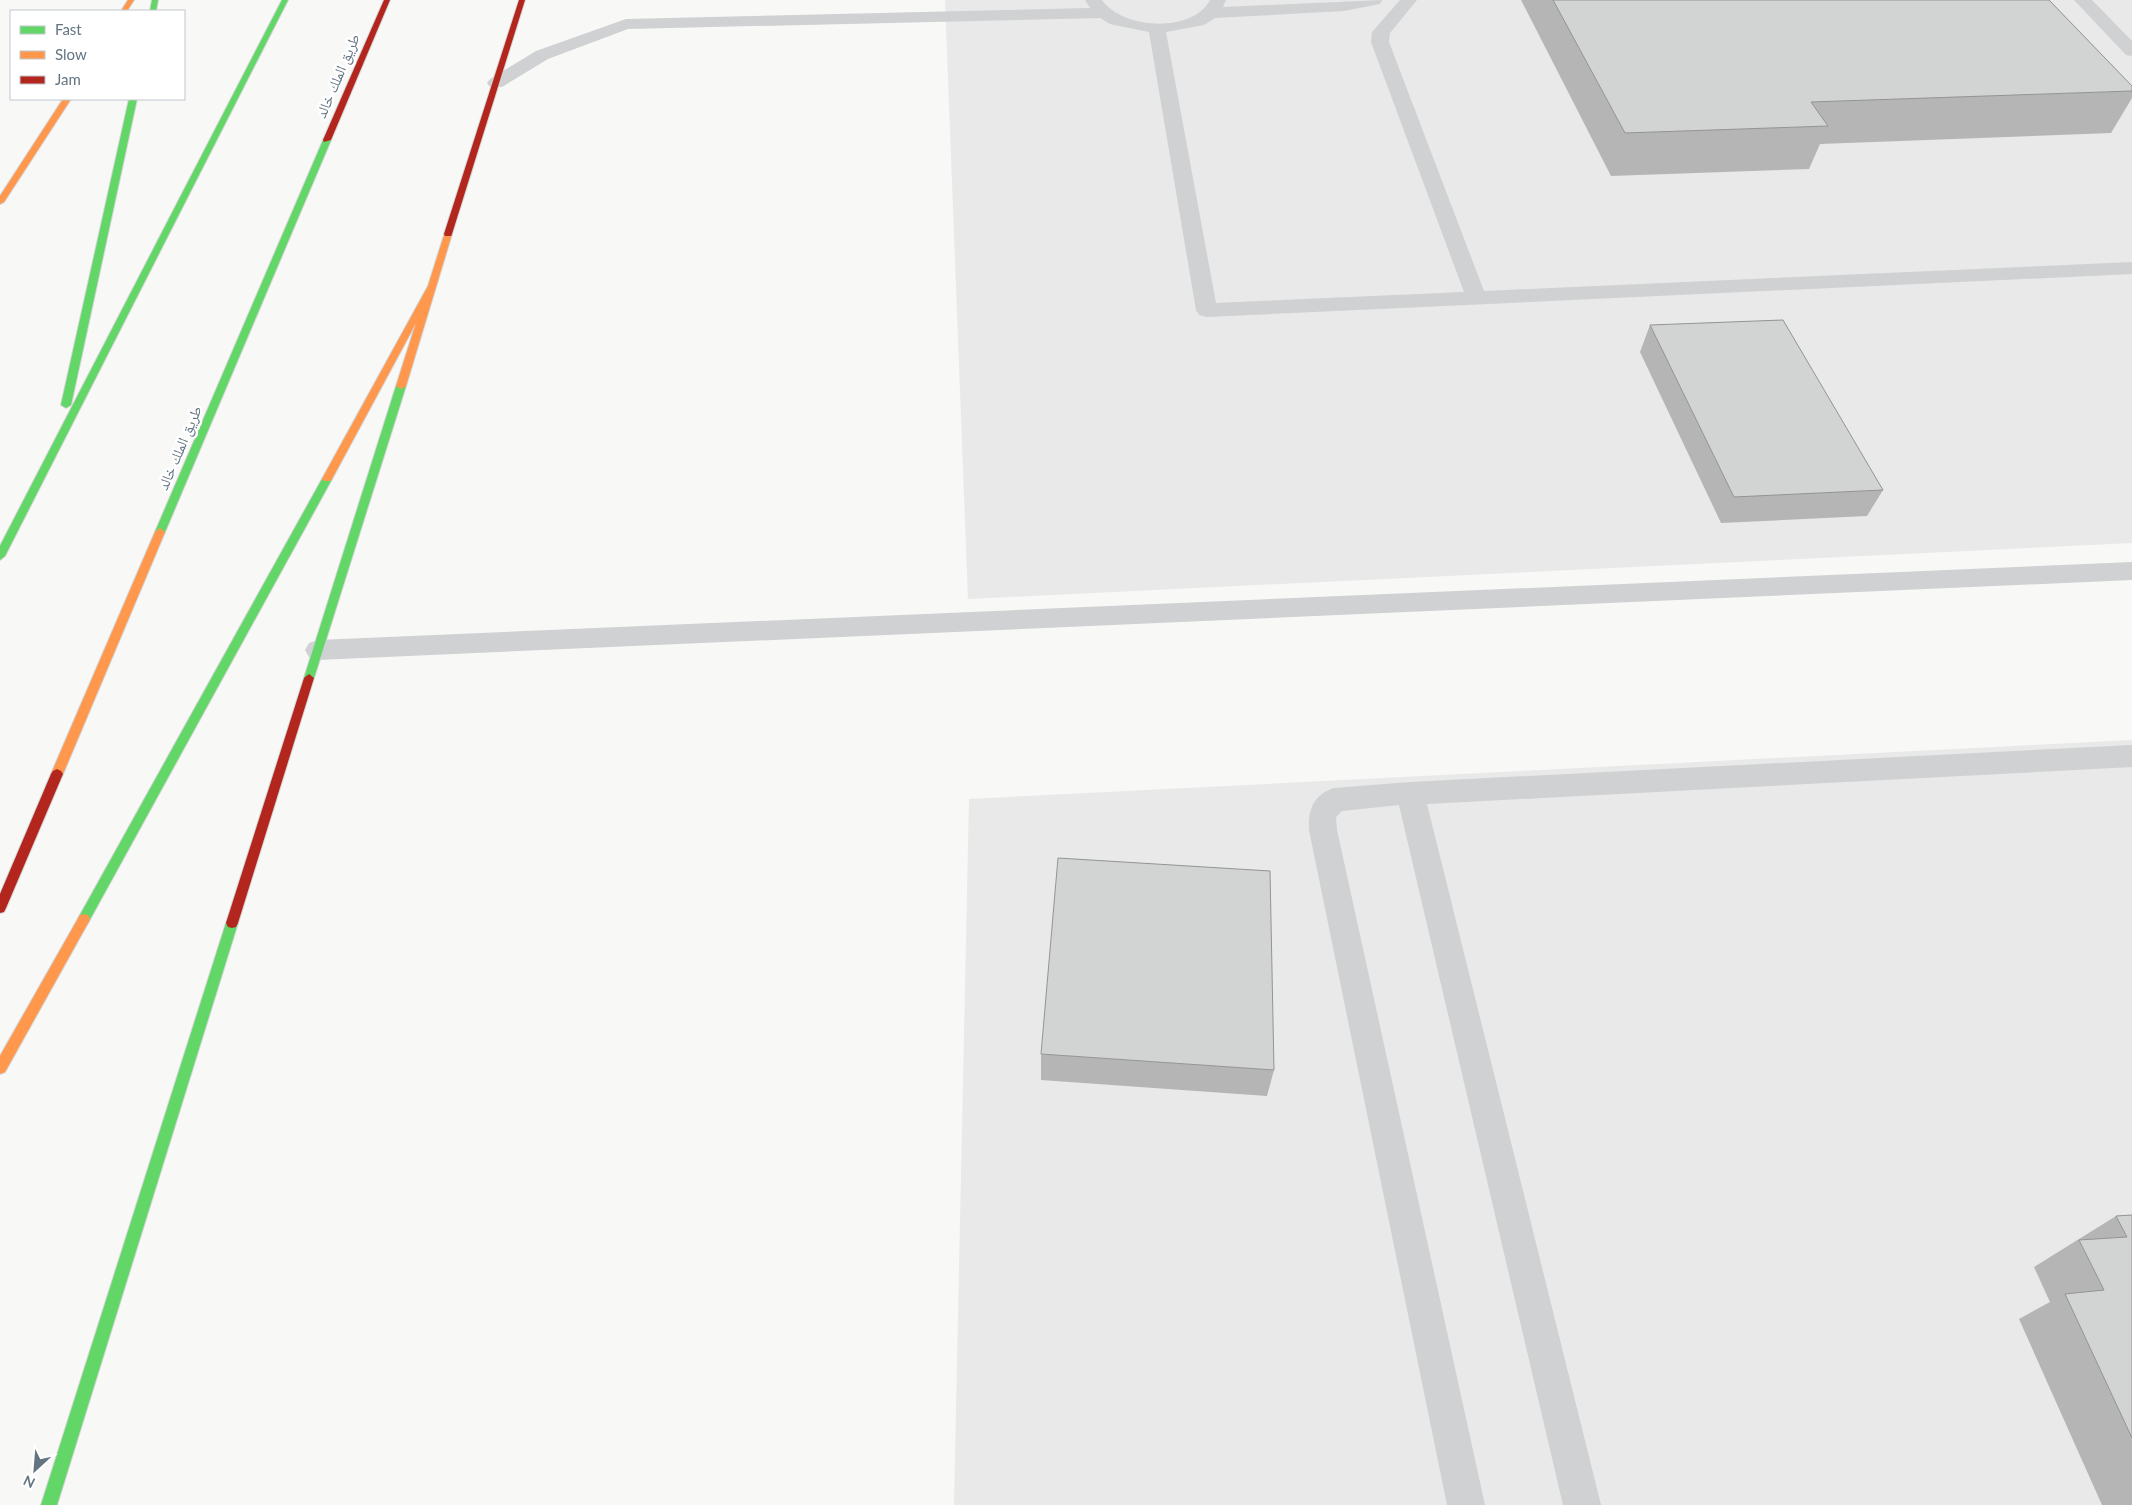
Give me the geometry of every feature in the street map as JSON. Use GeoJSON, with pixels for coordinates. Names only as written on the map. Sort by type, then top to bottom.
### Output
{"type":"FeatureCollection","features":[{"type":"Feature","properties":{"kind":"main road"},"geometry":{"type":"LineString","coordinates":[[0,556],[285,0]]}},
{"type":"Feature","properties":{"kind":"main road","name":"طريق الملك خالد"},"geometry":{"type":"LineString","coordinates":[[0,908],[387,0]]}},
{"type":"Feature","properties":{"kind":"main road"},"geometry":{"type":"LineString","coordinates":[[49,1505],[522,0]]}},
{"type":"Feature","properties":{"kind":"main road"},"geometry":{"type":"LineString","coordinates":[[0,202],[66,100]]}},
{"type":"Feature","properties":{"kind":"main road"},"geometry":{"type":"LineString","coordinates":[[59,440],[132,100]]}},
{"type":"Feature","properties":{"kind":"main road"},"geometry":{"type":"LineString","coordinates":[[0,1068],[218,679],[433,284]]}},
{"type":"Feature","properties":{"kind":"street"},"geometry":{"type":"LineString","coordinates":[[496,82],[542,55],[626,24],[1098,7],[1117,21],[1136,26],[1157,28],[1188,24],[1214,7],[1344,6],[1374,0]]}},
{"type":"Feature","properties":{"kind":"street"},"geometry":{"type":"LineString","coordinates":[[1409,0],[1381,32],[1380,42],[1476,297]]}},
{"type":"Feature","properties":{"kind":"street"},"geometry":{"type":"LineString","coordinates":[[2082,0],[2132,51]]}},
{"type":"Feature","properties":{"kind":"street"},"geometry":{"type":"LineString","coordinates":[[1157,28],[1207,310],[2132,268]]}},
{"type":"Feature","properties":{"kind":"street"},"geometry":{"type":"LineString","coordinates":[[318,650],[2132,571]]}},
{"type":"Feature","properties":{"kind":"street"},"geometry":{"type":"LineString","coordinates":[[1466,1505],[1322,830],[1322,814],[1334,800],[1410,793],[2132,756]]}},
{"type":"Feature","properties":{"kind":"street"},"geometry":{"type":"LineString","coordinates":[[1410,793],[1582,1505]]}},
{"type":"Feature","properties":{"kind":"shaded area"},"geometry":{"type":"Polygon","coordinates":[[[945,0],[2132,0],[2132,543],[968,599],[945,0]]]}},
{"type":"Feature","properties":{"kind":"shaded area"},"geometry":{"type":"Polygon","coordinates":[[[2132,740],[2132,1505],[954,1505],[969,799],[2132,740]]]}},
{"type":"Feature","properties":{"kind":"building"},"geometry":{"type":"Polygon","coordinates":[[[1553,0],[2049,0],[2132,86],[2132,91],[1811,102],[1828,126],[1625,133],[1553,0]]]}},
{"type":"Feature","properties":{"kind":"building"},"geometry":{"type":"Polygon","coordinates":[[[1783,320],[1883,490],[1734,497],[1650,325],[1783,320]]]}},
{"type":"Feature","properties":{"kind":"building"},"geometry":{"type":"Polygon","coordinates":[[[1058,858],[1270,871],[1274,1070],[1041,1054],[1058,858]]]}},
{"type":"Feature","properties":{"kind":"building"},"geometry":{"type":"Polygon","coordinates":[[[2132,1215],[2132,1438],[2065,1294],[2104,1290],[2079,1240],[2127,1237],[2116,1216],[2132,1215]]]}},
{"type":"Feature","properties":{"kind":"traffic: fast"},"geometry":{"type":"LineString","coordinates":[[153,10],[155,0]]}},
{"type":"Feature","properties":{"kind":"traffic: fast"},"geometry":{"type":"LineString","coordinates":[[0,556],[285,0]]}},
{"type":"Feature","properties":{"kind":"traffic: fast"},"geometry":{"type":"LineString","coordinates":[[66,405],[133,100]]}},
{"type":"Feature","properties":{"kind":"traffic: fast"},"geometry":{"type":"LineString","coordinates":[[160,532],[327,140]]}},
{"type":"Feature","properties":{"kind":"traffic: fast"},"geometry":{"type":"LineString","coordinates":[[309,678],[401,386]]}},
{"type":"Feature","properties":{"kind":"traffic: fast"},"geometry":{"type":"LineString","coordinates":[[84,919],[327,479]]}},
{"type":"Feature","properties":{"kind":"traffic: fast"},"geometry":{"type":"LineString","coordinates":[[49,1505],[232,923]]}},
{"type":"Feature","properties":{"kind":"traffic: slow"},"geometry":{"type":"LineString","coordinates":[[125,10],[131,0]]}},
{"type":"Feature","properties":{"kind":"traffic: slow"},"geometry":{"type":"LineString","coordinates":[[0,202],[66,100]]}},
{"type":"Feature","properties":{"kind":"traffic: slow"},"geometry":{"type":"LineString","coordinates":[[401,386],[448,234]]}},
{"type":"Feature","properties":{"kind":"traffic: slow"},"geometry":{"type":"LineString","coordinates":[[327,479],[433,284]]}},
{"type":"Feature","properties":{"kind":"traffic: slow"},"geometry":{"type":"LineString","coordinates":[[57,774],[160,532]]}},
{"type":"Feature","properties":{"kind":"traffic: slow"},"geometry":{"type":"LineString","coordinates":[[0,1068],[84,919]]}},
{"type":"Feature","properties":{"kind":"traffic: jam"},"geometry":{"type":"LineString","coordinates":[[327,140],[387,0]]}},
{"type":"Feature","properties":{"kind":"traffic: jam"},"geometry":{"type":"LineString","coordinates":[[448,234],[522,0]]}},
{"type":"Feature","properties":{"kind":"traffic: jam"},"geometry":{"type":"LineString","coordinates":[[232,923],[309,678]]}},
{"type":"Feature","properties":{"kind":"traffic: jam"},"geometry":{"type":"LineString","coordinates":[[0,908],[57,774]]}}]}
